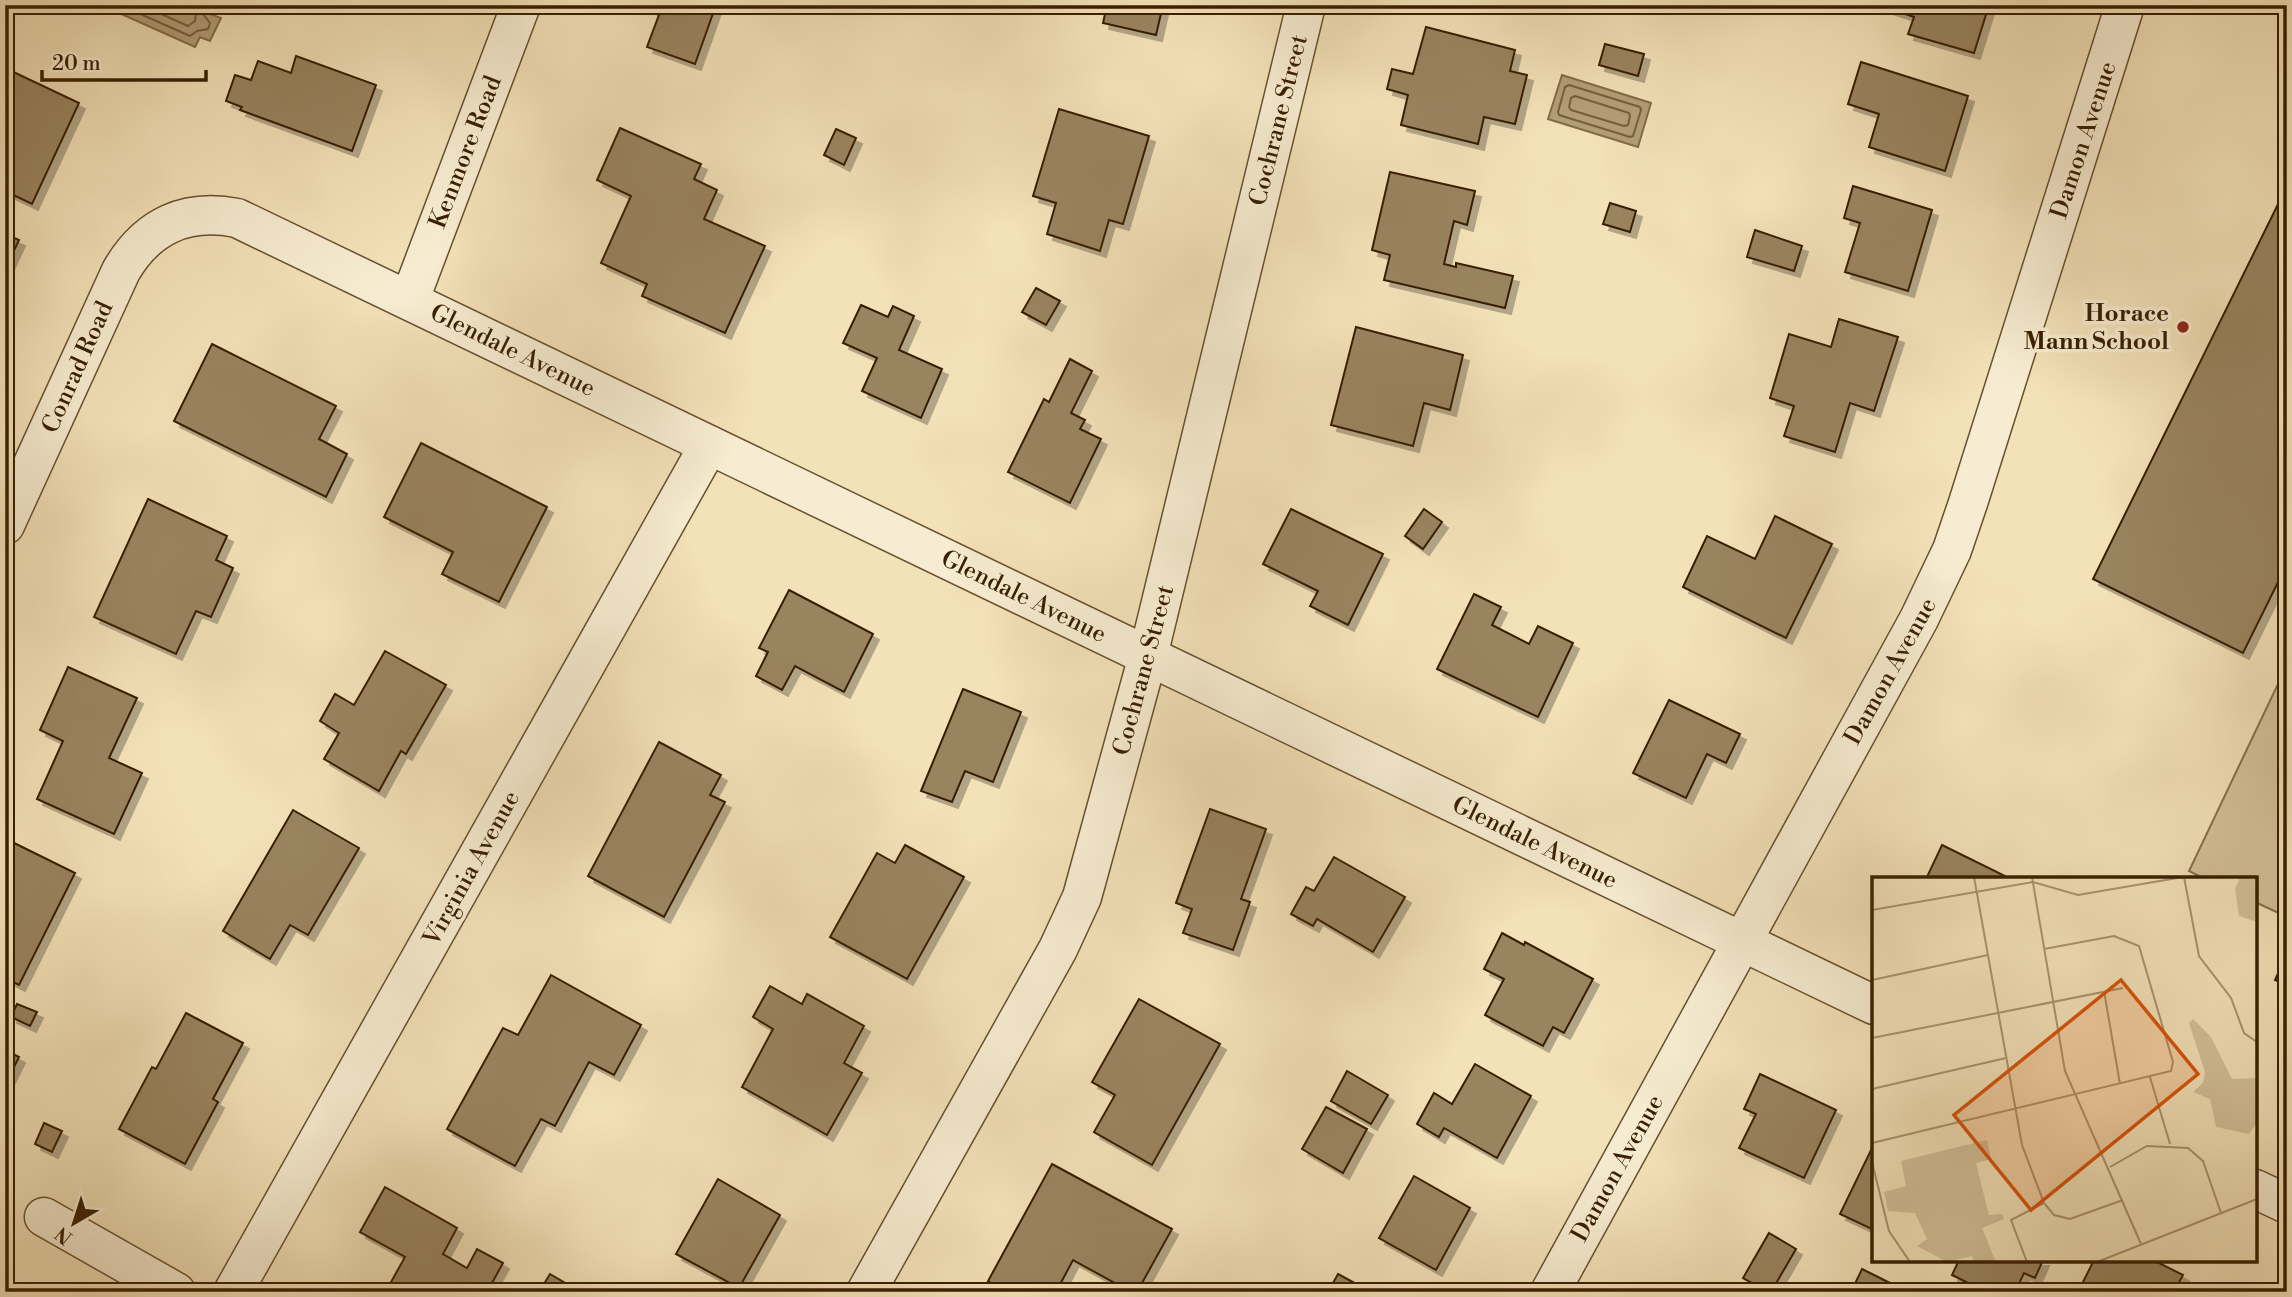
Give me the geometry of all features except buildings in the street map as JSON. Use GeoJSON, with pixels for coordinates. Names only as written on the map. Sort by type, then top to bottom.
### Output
{"type":"FeatureCollection","features":[{"type":"Feature","properties":{"kind":"street","name":"Kenmore Road"},"geometry":{"type":"LineString","coordinates":[[410,299],[521,5]]}},
{"type":"Feature","properties":{"kind":"street","name":"Cochrane Street"},"geometry":{"type":"LineString","coordinates":[[866,1292],[1075,915],[1148,656],[1306,5]]}},
{"type":"Feature","properties":{"kind":"street","name":"Damon Avenue"},"geometry":{"type":"LineString","coordinates":[[1550,1292],[1919,619],[1952,550],[2125,5]]}},
{"type":"Feature","properties":{"kind":"street","name":"Glendale Avenue"},"geometry":{"type":"LineString","coordinates":[[169,223],[202,214],[237,218],[1872,1004]]}},
{"type":"Feature","properties":{"kind":"street","name":"Conrad Road"},"geometry":{"type":"LineString","coordinates":[[5,525],[121,271],[141,243],[169,223]]}},
{"type":"Feature","properties":{"kind":"street","name":"Virginia Avenue"},"geometry":{"type":"LineString","coordinates":[[233,1292],[709,444]]}},
{"type":"Feature","properties":{"kind":"street"},"geometry":{"type":"LineString","coordinates":[[2257,1190],[2287,1204]]}},
{"type":"Feature","properties":{"kind":"street"},"geometry":{"type":"LineString","coordinates":[[44,1217],[176,1292]]}},
{"type":"Feature","properties":{"kind":"shaded area"},"geometry":{"type":"Polygon","coordinates":[[[2277,686],[2287,691],[2287,917],[2257,903],[2257,877],[2201,877],[2189,871],[2277,686]]]}},
{"type":"Feature","properties":{"kind":"water"},"geometry":{"type":"Polygon","coordinates":[[[112,5],[214,5],[210,14],[221,18],[210,41],[200,37],[195,47],[110,9],[112,5]]]}},
{"type":"Feature","properties":{"kind":"water"},"geometry":{"type":"Polygon","coordinates":[[[1562,75],[1651,103],[1638,147],[1548,119],[1562,75]]]}},
{"type":"Feature","properties":{"kind":"place","name":"Horace Mann School"},"geometry":{"type":"Point","coordinates":[2183,327]}}]}
